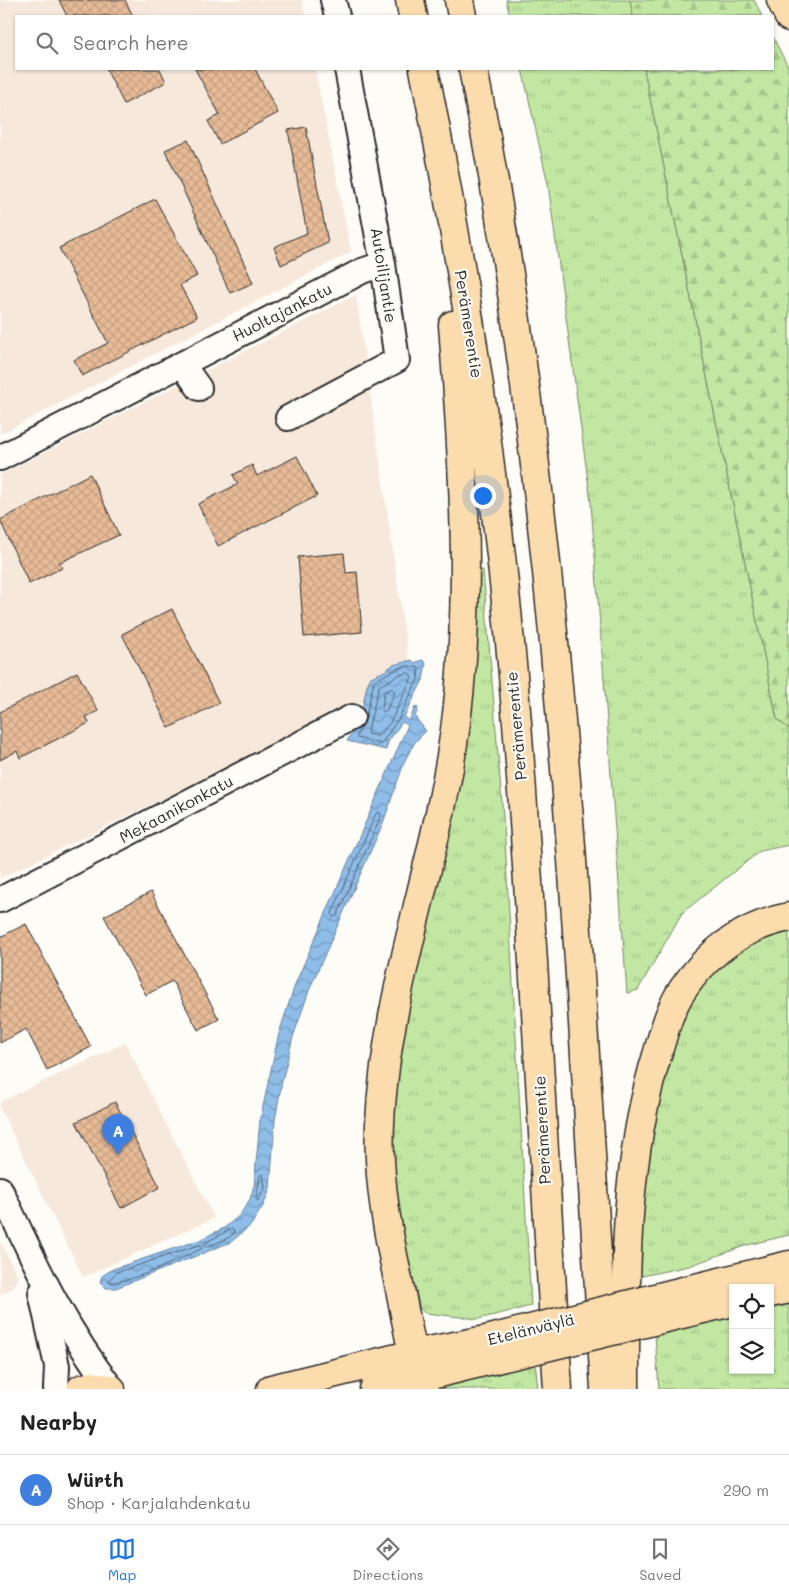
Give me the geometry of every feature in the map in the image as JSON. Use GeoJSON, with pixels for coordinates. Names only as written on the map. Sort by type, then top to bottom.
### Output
{"type":"FeatureCollection","features":[{"type":"Feature","properties":{"kind":"main road"},"geometry":{"type":"LineString","coordinates":[[410,0],[413,15]]}},
{"type":"Feature","properties":{"kind":"main road"},"geometry":{"type":"LineString","coordinates":[[459,0],[462,15]]}},
{"type":"Feature","properties":{"kind":"main road"},"geometry":{"type":"LineString","coordinates":[[781,0],[789,17]]}},
{"type":"Feature","properties":{"kind":"main road","name":"Perämerentie"},"geometry":{"type":"LineString","coordinates":[[424,70],[450,199],[485,428],[517,720],[558,1389]]}},
{"type":"Feature","properties":{"kind":"main road"},"geometry":{"type":"LineString","coordinates":[[473,70],[497,192],[536,476],[556,650],[570,818],[606,1389]]}},
{"type":"Feature","properties":{"kind":"main road"},"geometry":{"type":"LineString","coordinates":[[418,1374],[387,1230],[380,1168],[380,1124],[387,1049],[447,776],[458,702],[464,617],[464,516],[451,304],[462,278]]}},
{"type":"Feature","properties":{"kind":"main road"},"geometry":{"type":"LineString","coordinates":[[624,1389],[625,1270],[633,1182],[648,1084],[670,1016],[682,990],[699,968],[718,949],[744,931],[768,921],[789,917]]}},
{"type":"Feature","properties":{"kind":"main road","name":"Etelänväylä"},"geometry":{"type":"LineString","coordinates":[[374,1389],[489,1350],[693,1300],[789,1265]]}},
{"type":"Feature","properties":{"kind":"main road"},"geometry":{"type":"LineString","coordinates":[[774,1292],[789,1289]]}},
{"type":"Feature","properties":{"kind":"main road","name":"Etelänväylä"},"geometry":{"type":"LineString","coordinates":[[693,1300],[729,1302]]}},
{"type":"Feature","properties":{"kind":"main road","name":"Etelänväylä"},"geometry":{"type":"LineString","coordinates":[[271,1389],[418,1374]]}},
{"type":"Feature","properties":{"kind":"main road"},"geometry":{"type":"LineString","coordinates":[[81,1389],[91,1386],[111,1389]]}},
{"type":"Feature","properties":{"kind":"street"},"geometry":{"type":"LineString","coordinates":[[333,0],[337,15]]}},
{"type":"Feature","properties":{"kind":"street","name":"Autoilijantie"},"geometry":{"type":"LineString","coordinates":[[288,418],[397,360],[383,264],[347,70]]}},
{"type":"Feature","properties":{"kind":"street","name":"Huoltajankatu"},"geometry":{"type":"LineString","coordinates":[[0,458],[362,271],[383,264]]}},
{"type":"Feature","properties":{"kind":"street"},"geometry":{"type":"LineString","coordinates":[[182,364],[198,388]]}},
{"type":"Feature","properties":{"kind":"street","name":"Mekaanikonkatu"},"geometry":{"type":"LineString","coordinates":[[0,900],[352,717]]}},
{"type":"Feature","properties":{"kind":"street"},"geometry":{"type":"LineString","coordinates":[[0,1189],[33,1260],[67,1326],[86,1356],[111,1389]]}},
{"type":"Feature","properties":{"kind":"street"},"geometry":{"type":"LineString","coordinates":[[33,1260],[57,1366],[56,1389]]}},
{"type":"Feature","properties":{"kind":"shaded area"},"geometry":{"type":"Polygon","coordinates":[[[0,0],[302,0],[305,15],[15,15],[15,70],[315,70],[351,252],[0,434],[0,0]]]}},
{"type":"Feature","properties":{"kind":"shaded area"},"geometry":{"type":"Polygon","coordinates":[[[356,295],[411,678],[0,878],[0,475],[356,295]]]}},
{"type":"Feature","properties":{"kind":"shaded area"},"geometry":{"type":"Polygon","coordinates":[[[125,1043],[214,1218],[83,1277],[0,1108],[0,1102],[125,1043]]]}},
{"type":"Feature","properties":{"kind":"shaded area"},"geometry":{"type":"Polygon","coordinates":[[[0,1242],[18,1276],[13,1288],[0,1294],[0,1242]]]}},
{"type":"Feature","properties":{"kind":"green space"},"geometry":{"type":"Polygon","coordinates":[[[506,0],[630,0],[633,15],[510,15],[506,0]]]}},
{"type":"Feature","properties":{"kind":"green space"},"geometry":{"type":"Polygon","coordinates":[[[630,0],[754,0],[762,15],[633,15],[630,0]]]}},
{"type":"Feature","properties":{"kind":"green space"},"geometry":{"type":"Polygon","coordinates":[[[774,39],[789,69],[789,729],[777,719],[644,70],[774,70],[774,39]]]}},
{"type":"Feature","properties":{"kind":"green space"},"geometry":{"type":"Polygon","coordinates":[[[522,70],[644,70],[777,719],[789,729],[789,845],[760,851],[682,913],[638,990],[627,993],[591,503],[548,184],[522,70]]]}},
{"type":"Feature","properties":{"kind":"green space"},"geometry":{"type":"Polygon","coordinates":[[[476,570],[483,570],[505,841],[531,1306],[478,1319],[425,1313],[420,1309],[399,1211],[394,1178],[392,1144],[395,1087],[476,570]]]}},
{"type":"Feature","properties":{"kind":"green space"},"geometry":{"type":"Polygon","coordinates":[[[789,931],[789,1235],[747,1245],[689,1266],[637,1277],[645,1180],[652,1126],[664,1072],[681,1023],[707,980],[742,949],[789,931]]]}},
{"type":"Feature","properties":{"kind":"green space"},"geometry":{"type":"Polygon","coordinates":[[[789,1304],[789,1389],[659,1389],[655,1335],[729,1318],[729,1374],[774,1374],[774,1308],[789,1304]]]}},
{"type":"Feature","properties":{"kind":"green space"},"geometry":{"type":"Polygon","coordinates":[[[535,1361],[538,1389],[442,1389],[448,1381],[535,1361]]]}},
{"type":"Feature","properties":{"kind":"water"},"geometry":{"type":"Polygon","coordinates":[[[412,660],[414,663],[423,660],[426,663],[423,680],[404,717],[409,721],[415,707],[418,708],[415,717],[426,731],[415,742],[405,760],[383,823],[310,988],[293,1037],[275,1120],[270,1189],[263,1206],[251,1225],[231,1242],[116,1288],[106,1288],[100,1282],[102,1276],[113,1269],[199,1240],[224,1228],[240,1215],[250,1199],[254,1186],[260,1120],[279,1033],[296,982],[408,725],[402,722],[388,742],[386,750],[347,741],[360,719],[367,685],[371,677],[393,665],[412,660]]]}},
{"type":"Feature","properties":{"kind":"building"},"geometry":{"type":"Polygon","coordinates":[[[59,0],[125,0],[132,15],[66,15],[59,0]]]}},
{"type":"Feature","properties":{"kind":"building"},"geometry":{"type":"Polygon","coordinates":[[[107,70],[160,70],[166,82],[124,104],[107,70]]]}},
{"type":"Feature","properties":{"kind":"building"},"geometry":{"type":"Polygon","coordinates":[[[196,70],[256,70],[278,113],[220,144],[208,121],[220,115],[196,70]]]}},
{"type":"Feature","properties":{"kind":"building"},"geometry":{"type":"Polygon","coordinates":[[[306,127],[328,243],[281,265],[274,247],[307,233],[288,130],[306,127]]]}},
{"type":"Feature","properties":{"kind":"building"},"geometry":{"type":"Polygon","coordinates":[[[188,140],[253,283],[230,293],[165,150],[188,140]]]}},
{"type":"Feature","properties":{"kind":"building"},"geometry":{"type":"Polygon","coordinates":[[[155,199],[197,276],[180,285],[197,317],[82,376],[74,360],[108,343],[59,248],[155,199]]]}},
{"type":"Feature","properties":{"kind":"building"},"geometry":{"type":"Polygon","coordinates":[[[297,456],[317,496],[218,546],[198,504],[238,484],[233,475],[252,465],[257,476],[297,456]]]}},
{"type":"Feature","properties":{"kind":"building"},"geometry":{"type":"Polygon","coordinates":[[[90,474],[119,535],[59,563],[62,568],[29,584],[0,520],[90,474]]]}},
{"type":"Feature","properties":{"kind":"building"},"geometry":{"type":"Polygon","coordinates":[[[344,553],[346,573],[357,572],[362,632],[304,637],[298,557],[344,553]]]}},
{"type":"Feature","properties":{"kind":"building"},"geometry":{"type":"Polygon","coordinates":[[[172,609],[219,703],[169,728],[122,634],[172,609]]]}},
{"type":"Feature","properties":{"kind":"building"},"geometry":{"type":"Polygon","coordinates":[[[77,672],[98,711],[86,717],[89,723],[20,758],[17,751],[0,760],[0,712],[77,672]]]}},
{"type":"Feature","properties":{"kind":"building"},"geometry":{"type":"Polygon","coordinates":[[[151,892],[219,1019],[198,1030],[172,981],[146,995],[104,916],[151,892]]]}},
{"type":"Feature","properties":{"kind":"building"},"geometry":{"type":"Polygon","coordinates":[[[26,924],[91,1047],[47,1070],[26,1029],[0,1043],[0,937],[26,924]]]}},
{"type":"Feature","properties":{"kind":"building"},"geometry":{"type":"Polygon","coordinates":[[[115,1102],[160,1187],[121,1208],[76,1122],[115,1102]]]}},
{"type":"Feature","properties":{"kind":"place","name":"Würth"},"geometry":{"type":"Point","coordinates":[118,1155]}}]}
